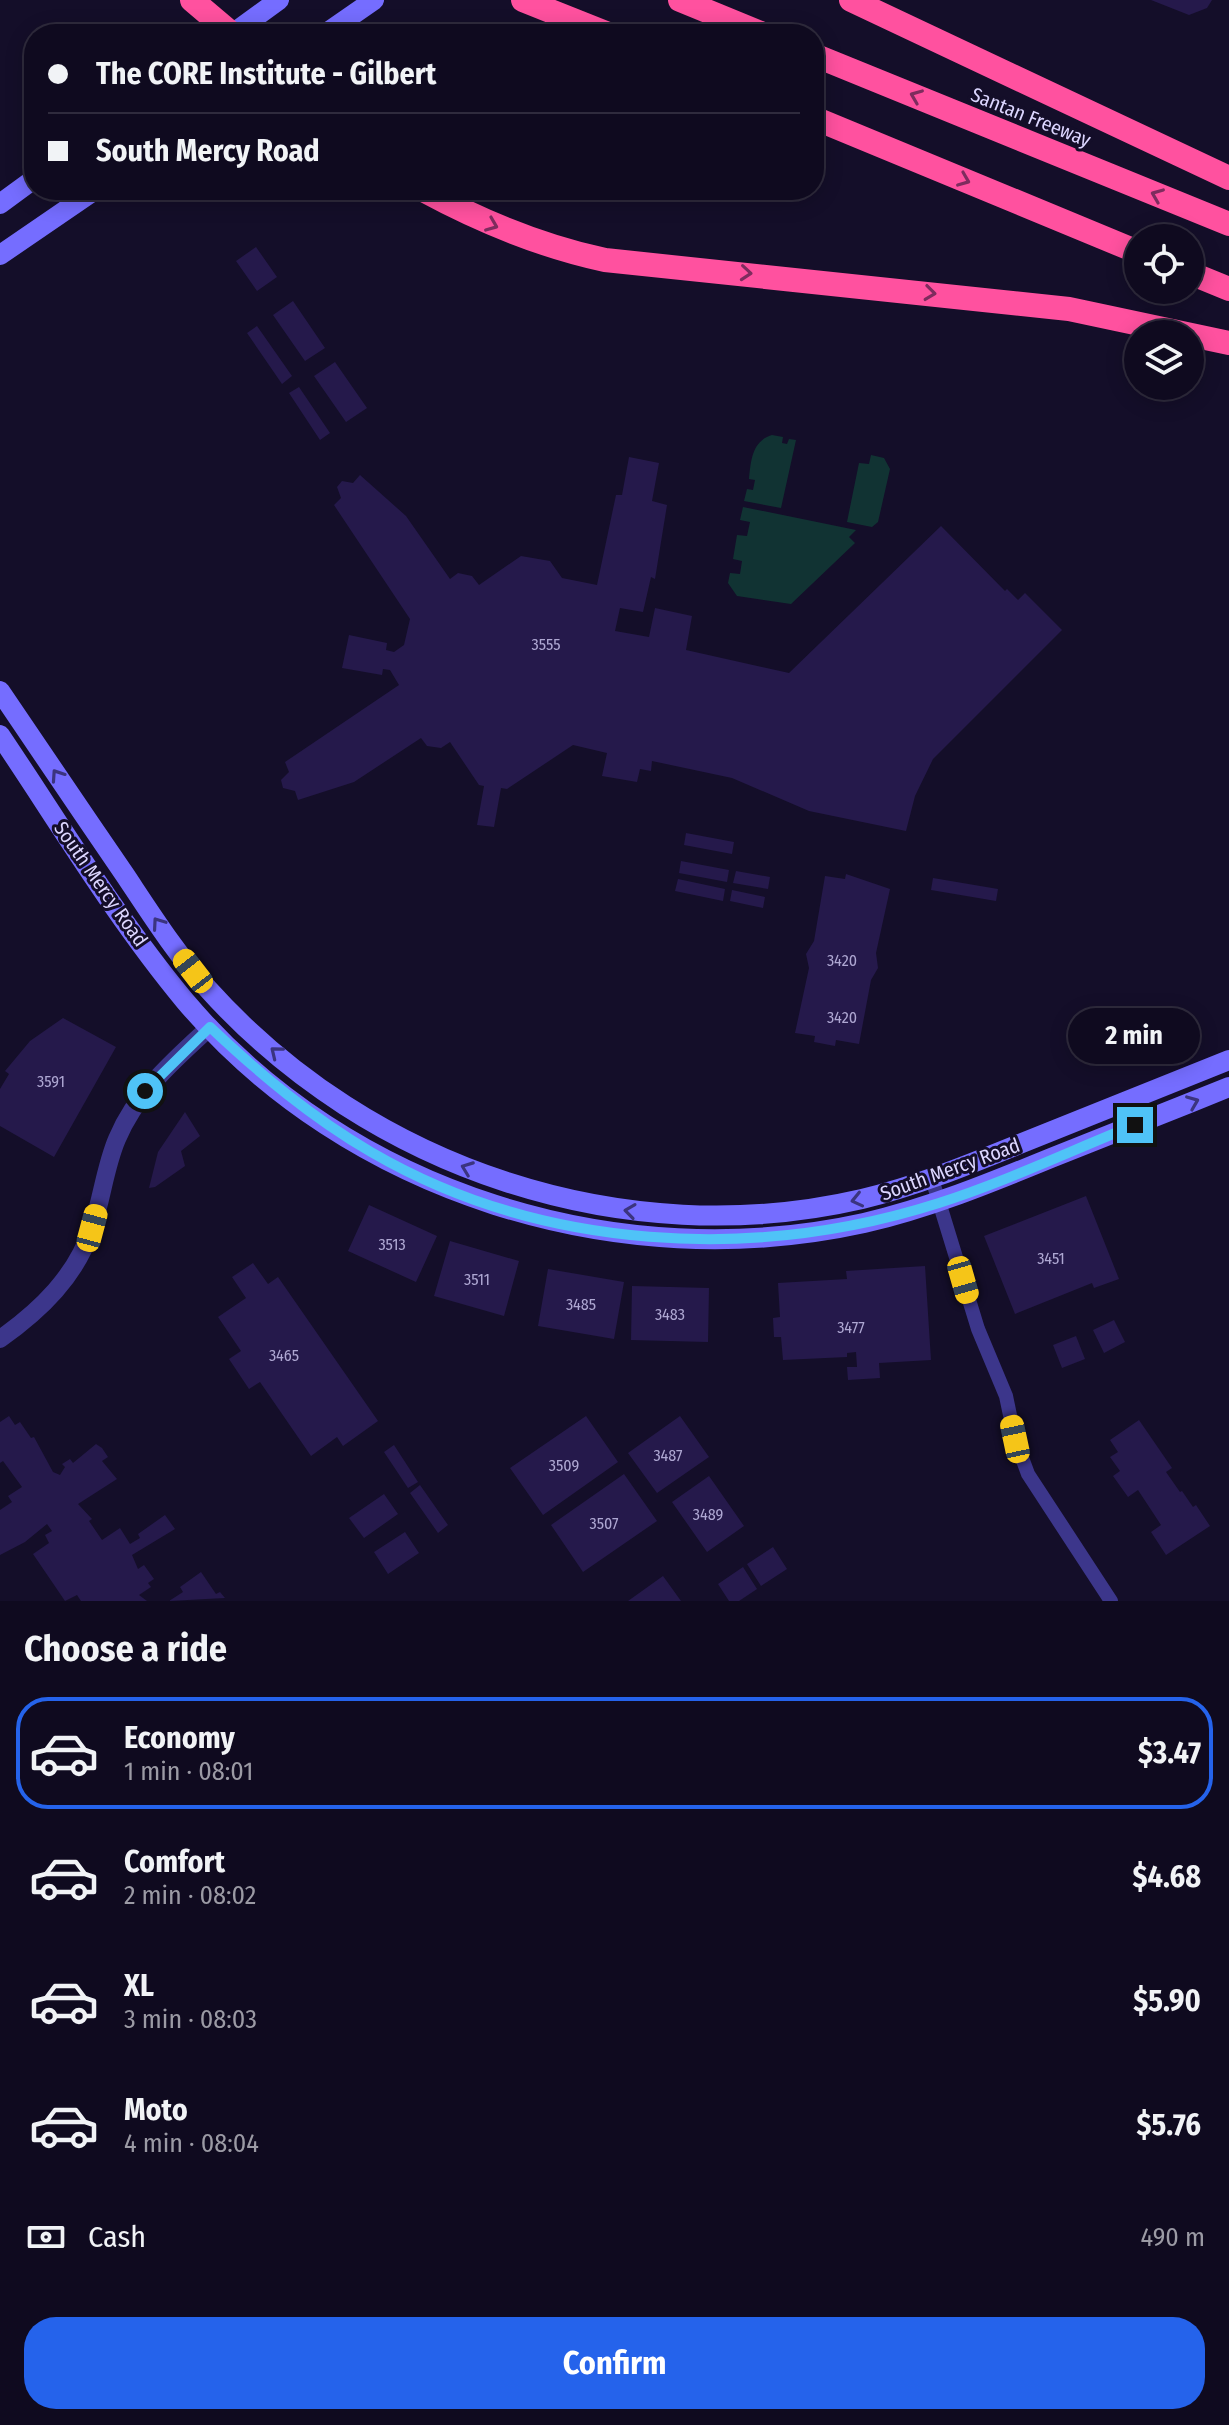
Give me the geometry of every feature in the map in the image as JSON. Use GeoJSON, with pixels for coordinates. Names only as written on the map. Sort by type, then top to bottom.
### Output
{"type":"FeatureCollection","features":[{"type":"Feature","properties":{"kind":"highway"},"geometry":{"type":"LineString","coordinates":[[192,0],[220,24]]}},
{"type":"Feature","properties":{"kind":"highway"},"geometry":{"type":"LineString","coordinates":[[523,0],[583,24]]}},
{"type":"Feature","properties":{"kind":"highway"},"geometry":{"type":"LineString","coordinates":[[680,0],[739,24]]}},
{"type":"Feature","properties":{"kind":"highway"},"geometry":{"type":"LineString","coordinates":[[851,0],[1229,178]]}},
{"type":"Feature","properties":{"kind":"highway","name":"Santan Freeway"},"geometry":{"type":"LineString","coordinates":[[824,59],[1229,224]]}},
{"type":"Feature","properties":{"kind":"highway"},"geometry":{"type":"LineString","coordinates":[[824,122],[1124,246]]}},
{"type":"Feature","properties":{"kind":"highway"},"geometry":{"type":"LineString","coordinates":[[442,200],[475,218],[548,248],[605,260],[1069,309],[1229,343]]}},
{"type":"Feature","properties":{"kind":"highway"},"geometry":{"type":"LineString","coordinates":[[1204,279],[1229,289]]}},
{"type":"Feature","properties":{"kind":"main road"},"geometry":{"type":"LineString","coordinates":[[246,24],[279,0]]}},
{"type":"Feature","properties":{"kind":"main road"},"geometry":{"type":"LineString","coordinates":[[340,24],[366,6]]}},
{"type":"Feature","properties":{"kind":"main road"},"geometry":{"type":"LineString","coordinates":[[0,204],[24,186]]}},
{"type":"Feature","properties":{"kind":"main road"},"geometry":{"type":"LineString","coordinates":[[0,255],[80,200]]}},
{"type":"Feature","properties":{"kind":"main road","name":"South Mercy Road"},"geometry":{"type":"LineString","coordinates":[[0,691],[182,956],[226,1009],[290,1064],[383,1130],[455,1163],[541,1193],[643,1213],[755,1214],[829,1206],[932,1179],[1229,1060]]}},
{"type":"Feature","properties":{"kind":"main road","name":"South Mercy Road"},"geometry":{"type":"LineString","coordinates":[[0,735],[132,931],[210,1027],[273,1086],[373,1153],[470,1196],[534,1217],[630,1235],[757,1239],[833,1229],[940,1203],[1229,1087]]}},
{"type":"Feature","properties":{"kind":"main road"},"geometry":{"type":"LineString","coordinates":[[210,1027],[226,1009]]}},
{"type":"Feature","properties":{"kind":"street"},"geometry":{"type":"LineString","coordinates":[[0,1339],[36,1312],[75,1265],[92,1228],[116,1140],[133,1107],[145,1091],[210,1027]]}},
{"type":"Feature","properties":{"kind":"street"},"geometry":{"type":"LineString","coordinates":[[932,1179],[978,1329],[1006,1396],[1015,1439],[1028,1474],[1111,1601]]}},
{"type":"Feature","properties":{"kind":"green space"},"geometry":{"type":"Polygon","coordinates":[[[772,435],[783,437],[782,443],[787,444],[789,439],[796,440],[781,508],[744,501],[747,489],[753,490],[755,480],[749,479],[756,447],[772,435]]]}},
{"type":"Feature","properties":{"kind":"green space"},"geometry":{"type":"Polygon","coordinates":[[[871,455],[884,458],[890,469],[878,522],[872,527],[847,522],[859,463],[869,464],[871,455]]]}},
{"type":"Feature","properties":{"kind":"green space"},"geometry":{"type":"Polygon","coordinates":[[[743,507],[856,530],[849,537],[855,543],[791,604],[737,596],[728,583],[730,573],[740,574],[742,561],[733,559],[737,535],[747,536],[750,522],[740,520],[743,507]]]}},
{"type":"Feature","properties":{"kind":"building"},"geometry":{"type":"Polygon","coordinates":[[[1151,0],[1212,0],[1207,8],[1189,15],[1151,0]]]}},
{"type":"Feature","properties":{"kind":"building"},"geometry":{"type":"Polygon","coordinates":[[[256,247],[277,277],[257,291],[236,261],[256,247]]]}},
{"type":"Feature","properties":{"kind":"building"},"geometry":{"type":"Polygon","coordinates":[[[293,301],[325,348],[305,361],[273,315],[293,301]]]}},
{"type":"Feature","properties":{"kind":"building"},"geometry":{"type":"Polygon","coordinates":[[[257,326],[292,376],[282,384],[247,333],[257,326]]]}},
{"type":"Feature","properties":{"kind":"building"},"geometry":{"type":"Polygon","coordinates":[[[335,362],[367,408],[346,422],[314,376],[335,362]]]}},
{"type":"Feature","properties":{"kind":"building"},"geometry":{"type":"Polygon","coordinates":[[[299,387],[330,433],[320,440],[289,393],[299,387]]]}},
{"type":"Feature","properties":{"kind":"building"},"geometry":{"type":"Polygon","coordinates":[[[629,457],[659,463],[652,501],[667,505],[655,579],[651,577],[643,612],[620,608],[615,631],[649,637],[655,608],[692,616],[686,650],[789,673],[941,526],[1005,591],[1007,589],[1018,600],[1025,593],[1062,630],[933,759],[915,796],[906,831],[809,811],[732,778],[652,761],[651,771],[640,769],[637,782],[602,776],[607,753],[573,745],[507,789],[501,788],[494,827],[477,825],[484,786],[479,785],[450,742],[441,748],[427,746],[421,738],[354,782],[298,800],[295,791],[283,788],[281,780],[289,772],[285,762],[399,685],[390,670],[383,669],[382,675],[342,668],[349,635],[387,643],[386,650],[394,652],[404,645],[410,619],[334,505],[341,498],[337,487],[342,481],[353,483],[360,475],[406,516],[450,579],[458,573],[472,576],[479,585],[521,556],[550,561],[562,578],[597,585],[616,495],[622,495],[629,457]]]}},
{"type":"Feature","properties":{"kind":"building"},"geometry":{"type":"Polygon","coordinates":[[[686,833],[734,842],[732,854],[684,845],[686,833]]]}},
{"type":"Feature","properties":{"kind":"building"},"geometry":{"type":"Polygon","coordinates":[[[681,861],[729,870],[727,882],[679,873],[681,861]]]}},
{"type":"Feature","properties":{"kind":"building"},"geometry":{"type":"Polygon","coordinates":[[[736,871],[770,877],[768,889],[733,883],[736,871]]]}},
{"type":"Feature","properties":{"kind":"building"},"geometry":{"type":"Polygon","coordinates":[[[846,874],[890,889],[876,953],[878,968],[871,980],[859,1044],[836,1040],[835,1046],[814,1042],[815,1036],[795,1033],[809,968],[806,954],[814,941],[825,876],[845,879],[846,874]]]}},
{"type":"Feature","properties":{"kind":"building"},"geometry":{"type":"Polygon","coordinates":[[[933,878],[998,889],[996,901],[931,890],[933,878]]]}},
{"type":"Feature","properties":{"kind":"building"},"geometry":{"type":"Polygon","coordinates":[[[678,879],[725,889],[723,901],[675,891],[678,879]]]}},
{"type":"Feature","properties":{"kind":"building"},"geometry":{"type":"Polygon","coordinates":[[[732,890],[765,897],[763,908],[730,901],[732,890]]]}},
{"type":"Feature","properties":{"kind":"building"},"geometry":{"type":"Polygon","coordinates":[[[63,1018],[116,1047],[54,1157],[0,1126],[0,1089],[9,1074],[5,1071],[30,1041],[63,1018]]]}},
{"type":"Feature","properties":{"kind":"building"},"geometry":{"type":"Polygon","coordinates":[[[185,1112],[200,1136],[181,1151],[185,1166],[149,1188],[158,1152],[185,1112]]]}},
{"type":"Feature","properties":{"kind":"building"},"geometry":{"type":"Polygon","coordinates":[[[1086,1196],[1119,1279],[1094,1288],[1092,1283],[1015,1314],[984,1236],[1086,1196]]]}},
{"type":"Feature","properties":{"kind":"building"},"geometry":{"type":"Polygon","coordinates":[[[369,1205],[437,1236],[416,1282],[348,1251],[369,1205]]]}},
{"type":"Feature","properties":{"kind":"building"},"geometry":{"type":"Polygon","coordinates":[[[450,1241],[519,1261],[504,1316],[434,1296],[450,1241]]]}},
{"type":"Feature","properties":{"kind":"building"},"geometry":{"type":"Polygon","coordinates":[[[253,1263],[268,1284],[278,1277],[378,1421],[343,1446],[337,1437],[311,1456],[260,1382],[249,1389],[229,1359],[241,1351],[218,1317],[246,1298],[232,1277],[253,1263]]]}},
{"type":"Feature","properties":{"kind":"building"},"geometry":{"type":"Polygon","coordinates":[[[925,1266],[931,1360],[879,1363],[880,1378],[848,1380],[847,1367],[857,1367],[856,1352],[847,1353],[847,1357],[783,1360],[781,1337],[774,1337],[773,1318],[780,1317],[778,1283],[847,1279],[846,1271],[925,1266]]]}},
{"type":"Feature","properties":{"kind":"building"},"geometry":{"type":"Polygon","coordinates":[[[548,1269],[624,1282],[614,1339],[538,1326],[548,1269]]]}},
{"type":"Feature","properties":{"kind":"building"},"geometry":{"type":"Polygon","coordinates":[[[632,1286],[709,1288],[708,1342],[631,1340],[632,1286]]]}},
{"type":"Feature","properties":{"kind":"building"},"geometry":{"type":"Polygon","coordinates":[[[1114,1320],[1125,1342],[1104,1353],[1093,1330],[1114,1320]]]}},
{"type":"Feature","properties":{"kind":"building"},"geometry":{"type":"Polygon","coordinates":[[[1076,1336],[1085,1359],[1062,1368],[1053,1345],[1076,1336]]]}},
{"type":"Feature","properties":{"kind":"building"},"geometry":{"type":"Polygon","coordinates":[[[9,1416],[15,1425],[20,1422],[31,1438],[34,1437],[53,1472],[60,1475],[65,1467],[62,1464],[70,1459],[73,1463],[96,1444],[102,1448],[108,1457],[102,1461],[117,1479],[78,1504],[92,1519],[89,1521],[102,1540],[120,1528],[130,1544],[140,1538],[138,1534],[165,1515],[175,1529],[132,1555],[138,1569],[144,1565],[154,1579],[148,1583],[151,1587],[139,1595],[147,1601],[81,1601],[77,1595],[65,1601],[33,1554],[49,1543],[45,1535],[52,1531],[47,1524],[25,1542],[0,1555],[0,1510],[12,1502],[8,1496],[22,1487],[3,1461],[0,1463],[0,1422],[9,1416]]]}},
{"type":"Feature","properties":{"kind":"building"},"geometry":{"type":"Polygon","coordinates":[[[586,1416],[618,1462],[543,1515],[510,1468],[586,1416]]]}},
{"type":"Feature","properties":{"kind":"building"},"geometry":{"type":"Polygon","coordinates":[[[680,1416],[709,1457],[657,1493],[628,1453],[680,1416]]]}},
{"type":"Feature","properties":{"kind":"building"},"geometry":{"type":"Polygon","coordinates":[[[1139,1420],[1172,1468],[1166,1472],[1193,1507],[1196,1505],[1210,1526],[1166,1555],[1151,1532],[1161,1525],[1138,1490],[1128,1497],[1113,1476],[1120,1471],[1110,1457],[1118,1452],[1110,1440],[1139,1420]]]}},
{"type":"Feature","properties":{"kind":"building"},"geometry":{"type":"Polygon","coordinates":[[[394,1445],[418,1482],[408,1488],[384,1452],[394,1445]]]}},
{"type":"Feature","properties":{"kind":"building"},"geometry":{"type":"Polygon","coordinates":[[[624,1474],[657,1521],[583,1572],[551,1525],[624,1474]]]}},
{"type":"Feature","properties":{"kind":"building"},"geometry":{"type":"Polygon","coordinates":[[[709,1476],[744,1526],[707,1552],[672,1502],[709,1476]]]}},
{"type":"Feature","properties":{"kind":"building"},"geometry":{"type":"Polygon","coordinates":[[[420,1485],[448,1525],[438,1533],[410,1493],[420,1485]]]}},
{"type":"Feature","properties":{"kind":"building"},"geometry":{"type":"Polygon","coordinates":[[[384,1494],[398,1514],[364,1538],[349,1518],[384,1494]]]}},
{"type":"Feature","properties":{"kind":"building"},"geometry":{"type":"Polygon","coordinates":[[[405,1532],[419,1553],[388,1574],[374,1552],[405,1532]]]}},
{"type":"Feature","properties":{"kind":"building"},"geometry":{"type":"Polygon","coordinates":[[[773,1547],[787,1569],[761,1586],[747,1564],[773,1547]]]}},
{"type":"Feature","properties":{"kind":"building"},"geometry":{"type":"Polygon","coordinates":[[[743,1567],[757,1589],[739,1601],[729,1601],[718,1584],[743,1567]]]}},
{"type":"Feature","properties":{"kind":"building"},"geometry":{"type":"Polygon","coordinates":[[[201,1572],[216,1594],[220,1592],[225,1598],[169,1601],[183,1592],[180,1587],[201,1572]]]}},
{"type":"Feature","properties":{"kind":"building"},"geometry":{"type":"Polygon","coordinates":[[[663,1576],[681,1601],[628,1601],[663,1576]]]}},
{"type":"Feature","properties":{"kind":"route"},"geometry":{"type":"LineString","coordinates":[[145,1091],[210,1027],[273,1086],[373,1153],[410,1171],[470,1196],[534,1217],[590,1229],[670,1239],[757,1239],[869,1222],[940,1203],[1135,1125]]}}]}
